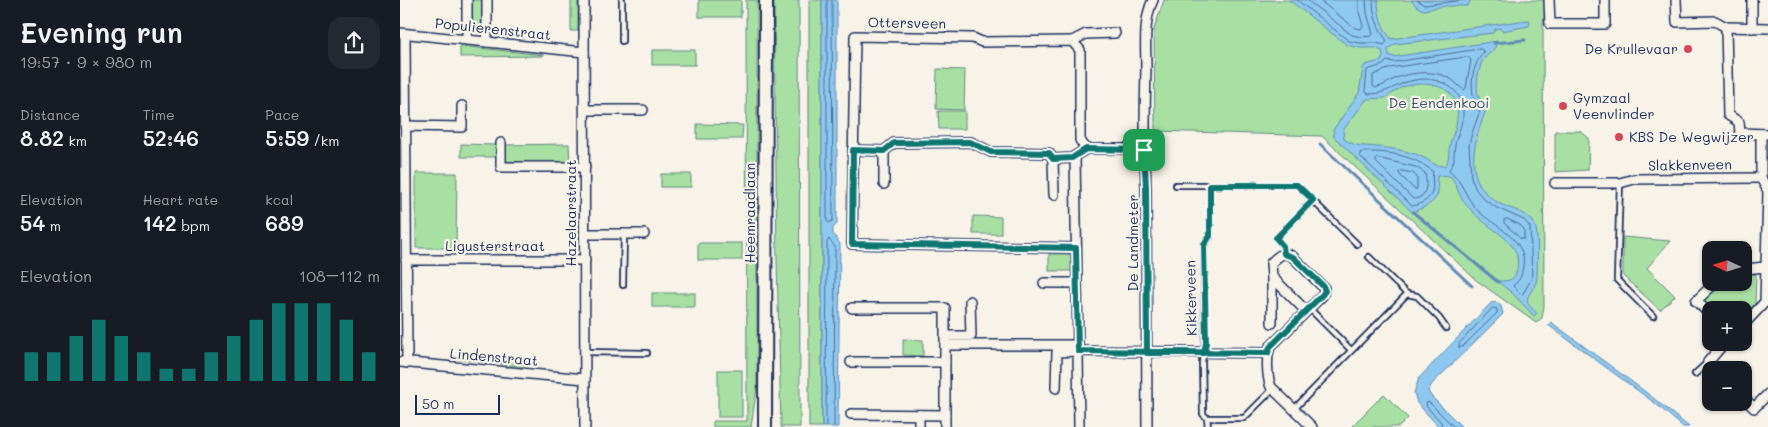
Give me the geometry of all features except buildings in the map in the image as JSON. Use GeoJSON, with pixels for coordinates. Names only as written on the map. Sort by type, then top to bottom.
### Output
{"type":"FeatureCollection","features":[{"type":"Feature","properties":{"kind":"main road","name":"Heemraadlaan"},"geometry":{"type":"LineString","coordinates":[[765,427],[766,0]]}},
{"type":"Feature","properties":{"kind":"street"},"geometry":{"type":"LineString","coordinates":[[467,0],[467,40]]}},
{"type":"Feature","properties":{"kind":"street"},"geometry":{"type":"LineString","coordinates":[[487,0],[487,42]]}},
{"type":"Feature","properties":{"kind":"street","name":"Hazelaarstraat"},"geometry":{"type":"LineString","coordinates":[[584,0],[585,427]]}},
{"type":"Feature","properties":{"kind":"street","name":"De Landmeter"},"geometry":{"type":"LineString","coordinates":[[1147,427],[1146,187],[1144,150],[1147,26],[1150,5],[1153,0]]}},
{"type":"Feature","properties":{"kind":"street"},"geometry":{"type":"LineString","coordinates":[[1549,0],[1550,24],[1604,24],[1605,0]]}},
{"type":"Feature","properties":{"kind":"street"},"geometry":{"type":"LineString","coordinates":[[1676,0],[1677,22],[1715,21],[1726,27],[1768,28]]}},
{"type":"Feature","properties":{"kind":"street"},"geometry":{"type":"LineString","coordinates":[[1752,0],[1752,28]]}},
{"type":"Feature","properties":{"kind":"street"},"geometry":{"type":"LineString","coordinates":[[1726,27],[1728,115],[1739,122],[1740,133],[1764,134],[1761,178],[1768,191],[1765,302],[1752,316]]}},
{"type":"Feature","properties":{"kind":"street"},"geometry":{"type":"LineString","coordinates":[[403,34],[405,126],[403,188],[406,260],[403,362]]}},
{"type":"Feature","properties":{"kind":"street","name":"Populierenstraat"},"geometry":{"type":"LineString","coordinates":[[403,34],[584,52]]}},
{"type":"Feature","properties":{"kind":"street","name":"Ottersveen"},"geometry":{"type":"LineString","coordinates":[[1076,248],[852,244],[854,36],[973,38],[982,42],[1072,41],[1086,34],[1115,34]]}},
{"type":"Feature","properties":{"kind":"street"},"geometry":{"type":"LineString","coordinates":[[1072,41],[1080,50],[1080,140],[1086,149]]}},
{"type":"Feature","properties":{"kind":"street"},"geometry":{"type":"LineString","coordinates":[[405,126],[462,127],[462,106]]}},
{"type":"Feature","properties":{"kind":"street"},"geometry":{"type":"LineString","coordinates":[[585,110],[643,110]]}},
{"type":"Feature","properties":{"kind":"street"},"geometry":{"type":"LineString","coordinates":[[501,142],[501,167],[585,168]]}},
{"type":"Feature","properties":{"kind":"street"},"geometry":{"type":"LineString","coordinates":[[853,150],[884,151],[894,143],[970,142],[991,152],[1049,153],[1053,159],[1054,195]]}},
{"type":"Feature","properties":{"kind":"street"},"geometry":{"type":"LineString","coordinates":[[1053,159],[1072,158],[1086,149],[1144,150]]}},
{"type":"Feature","properties":{"kind":"street"},"geometry":{"type":"LineString","coordinates":[[884,151],[884,184]]}},
{"type":"Feature","properties":{"kind":"street"},"geometry":{"type":"LineString","coordinates":[[1074,156],[1078,283],[1079,427]]}},
{"type":"Feature","properties":{"kind":"street","name":"Slakkenveen"},"geometry":{"type":"LineString","coordinates":[[1555,183],[1620,183],[1634,179],[1761,178]]}},
{"type":"Feature","properties":{"kind":"street"},"geometry":{"type":"LineString","coordinates":[[584,234],[644,234]]}},
{"type":"Feature","properties":{"kind":"street"},"geometry":{"type":"LineString","coordinates":[[1272,323],[1271,263],[1284,254],[1293,257],[1324,288],[1322,295],[1270,347],[1268,353],[1269,381],[1274,389],[1312,427]]}},
{"type":"Feature","properties":{"kind":"street","name":"Ligusterstraat"},"geometry":{"type":"LineString","coordinates":[[406,260],[585,260]]}},
{"type":"Feature","properties":{"kind":"street"},"geometry":{"type":"LineString","coordinates":[[1752,268],[1767,267]]}},
{"type":"Feature","properties":{"kind":"street"},"geometry":{"type":"LineString","coordinates":[[1272,277],[1308,309]]}},
{"type":"Feature","properties":{"kind":"street"},"geometry":{"type":"LineString","coordinates":[[1044,282],[1078,283]]}},
{"type":"Feature","properties":{"kind":"street"},"geometry":{"type":"LineString","coordinates":[[1702,307],[1696,301],[1707,291]]}},
{"type":"Feature","properties":{"kind":"street"},"geometry":{"type":"LineString","coordinates":[[945,340],[971,336],[970,301]]}},
{"type":"Feature","properties":{"kind":"street"},"geometry":{"type":"LineString","coordinates":[[852,308],[946,308],[945,427]]}},
{"type":"Feature","properties":{"kind":"street"},"geometry":{"type":"LineString","coordinates":[[945,340],[1147,353]]}},
{"type":"Feature","properties":{"kind":"street"},"geometry":{"type":"LineString","coordinates":[[1056,388],[1057,352],[1078,348]]}},
{"type":"Feature","properties":{"kind":"street"},"geometry":{"type":"LineString","coordinates":[[1709,361],[1717,351]]}},
{"type":"Feature","properties":{"kind":"street","name":"Kikkerveen"},"geometry":{"type":"LineString","coordinates":[[1147,353],[1268,353]]}},
{"type":"Feature","properties":{"kind":"street","name":"Lindenstraat"},"geometry":{"type":"LineString","coordinates":[[403,362],[585,379]]}},
{"type":"Feature","properties":{"kind":"street"},"geometry":{"type":"LineString","coordinates":[[851,362],[945,362]]}},
{"type":"Feature","properties":{"kind":"street"},"geometry":{"type":"LineString","coordinates":[[1752,406],[1754,408],[1768,394]]}},
{"type":"Feature","properties":{"kind":"street"},"geometry":{"type":"LineString","coordinates":[[851,414],[945,415]]}},
{"type":"Feature","properties":{"kind":"street"},"geometry":{"type":"LineString","coordinates":[[919,415],[919,427]]}},
{"type":"Feature","properties":{"kind":"lane"},"geometry":{"type":"LineString","coordinates":[[622,0],[622,41]]}},
{"type":"Feature","properties":{"kind":"lane"},"geometry":{"type":"LineString","coordinates":[[1620,183],[1618,280],[1653,316]]}},
{"type":"Feature","properties":{"kind":"lane"},"geometry":{"type":"LineString","coordinates":[[1176,185],[1297,185],[1357,244]]}},
{"type":"Feature","properties":{"kind":"lane","name":"Kikkerveen"},"geometry":{"type":"LineString","coordinates":[[1208,427],[1207,418],[1203,414],[1202,362],[1206,343],[1204,245],[1210,236],[1210,185]]}},
{"type":"Feature","properties":{"kind":"lane"},"geometry":{"type":"LineString","coordinates":[[1284,254],[1283,246],[1276,238],[1313,200]]}},
{"type":"Feature","properties":{"kind":"lane"},"geometry":{"type":"LineString","coordinates":[[624,234],[624,285]]}},
{"type":"Feature","properties":{"kind":"lane"},"geometry":{"type":"LineString","coordinates":[[1369,257],[1407,294],[1417,296],[1439,318],[1446,328]]}},
{"type":"Feature","properties":{"kind":"lane"},"geometry":{"type":"LineString","coordinates":[[1294,409],[1407,294]]}},
{"type":"Feature","properties":{"kind":"lane"},"geometry":{"type":"LineString","coordinates":[[1308,309],[1352,350]]}},
{"type":"Feature","properties":{"kind":"lane"},"geometry":{"type":"LineString","coordinates":[[585,352],[646,352]]}},
{"type":"Feature","properties":{"kind":"lane"},"geometry":{"type":"LineString","coordinates":[[1695,374],[1702,368]]}},
{"type":"Feature","properties":{"kind":"lane"},"geometry":{"type":"LineString","coordinates":[[1207,418],[1244,418],[1274,389]]}},
{"type":"Feature","properties":{"kind":"green space"},"geometry":{"type":"Polygon","coordinates":[[[468,0],[484,0],[483,32],[469,30],[468,0]]]}},
{"type":"Feature","properties":{"kind":"green space"},"geometry":{"type":"Polygon","coordinates":[[[571,0],[578,0],[578,31],[571,31],[571,0]]]}},
{"type":"Feature","properties":{"kind":"green space"},"geometry":{"type":"Polygon","coordinates":[[[699,0],[741,0],[741,17],[699,17],[699,0]]]}},
{"type":"Feature","properties":{"kind":"green space"},"geometry":{"type":"Polygon","coordinates":[[[746,0],[757,0],[757,387],[751,427],[713,427],[713,421],[747,421],[746,0]]]}},
{"type":"Feature","properties":{"kind":"green space"},"geometry":{"type":"Polygon","coordinates":[[[774,0],[799,0],[800,427],[781,427],[774,0]]]}},
{"type":"Feature","properties":{"kind":"green space"},"geometry":{"type":"Polygon","coordinates":[[[809,0],[822,0],[822,427],[809,427],[809,0]]]}},
{"type":"Feature","properties":{"kind":"green space","name":"De Eendenkooi"},"geometry":{"type":"Polygon","coordinates":[[[1164,0],[1545,0],[1543,21],[1544,306],[1542,318],[1536,323],[1476,280],[1322,136],[1156,131],[1154,29],[1164,0]]]}},
{"type":"Feature","properties":{"kind":"green space"},"geometry":{"type":"Polygon","coordinates":[[[460,46],[544,55],[460,57],[460,46]]]}},
{"type":"Feature","properties":{"kind":"green space"},"geometry":{"type":"Polygon","coordinates":[[[652,50],[695,50],[695,65],[652,65],[652,50]]]}},
{"type":"Feature","properties":{"kind":"green space"},"geometry":{"type":"Polygon","coordinates":[[[937,69],[965,70],[964,110],[936,109],[937,69]]]}},
{"type":"Feature","properties":{"kind":"green space"},"geometry":{"type":"Polygon","coordinates":[[[938,111],[965,111],[965,129],[939,129],[938,111]]]}},
{"type":"Feature","properties":{"kind":"green space"},"geometry":{"type":"Polygon","coordinates":[[[697,124],[743,125],[742,139],[697,139],[697,124]]]}},
{"type":"Feature","properties":{"kind":"green space"},"geometry":{"type":"Polygon","coordinates":[[[1555,131],[1580,131],[1589,138],[1588,170],[1555,172],[1555,131]]]}},
{"type":"Feature","properties":{"kind":"green space"},"geometry":{"type":"Polygon","coordinates":[[[461,144],[497,145],[497,157],[461,157],[461,144]]]}},
{"type":"Feature","properties":{"kind":"green space"},"geometry":{"type":"Polygon","coordinates":[[[569,144],[570,165],[502,165],[502,145],[569,144]]]}},
{"type":"Feature","properties":{"kind":"green space"},"geometry":{"type":"Polygon","coordinates":[[[416,173],[457,173],[456,248],[416,248],[416,173]]]}},
{"type":"Feature","properties":{"kind":"green space"},"geometry":{"type":"Polygon","coordinates":[[[661,174],[691,174],[691,187],[661,187],[661,174]]]}},
{"type":"Feature","properties":{"kind":"green space"},"geometry":{"type":"Polygon","coordinates":[[[973,216],[1001,217],[1001,234],[973,234],[973,216]]]}},
{"type":"Feature","properties":{"kind":"green space"},"geometry":{"type":"Polygon","coordinates":[[[1623,237],[1670,241],[1647,268],[1675,296],[1660,310],[1623,276],[1623,237]]]}},
{"type":"Feature","properties":{"kind":"green space"},"geometry":{"type":"Polygon","coordinates":[[[698,243],[742,243],[742,260],[698,260],[698,243]]]}},
{"type":"Feature","properties":{"kind":"green space"},"geometry":{"type":"Polygon","coordinates":[[[1049,254],[1073,254],[1073,271],[1049,271],[1049,254]]]}},
{"type":"Feature","properties":{"kind":"green space"},"geometry":{"type":"Polygon","coordinates":[[[1752,274],[1756,274],[1755,304],[1752,307],[1752,301],[1703,301],[1714,291],[1752,291],[1752,274]]]}},
{"type":"Feature","properties":{"kind":"green space"},"geometry":{"type":"Polygon","coordinates":[[[652,293],[695,293],[695,307],[652,307],[652,293]]]}},
{"type":"Feature","properties":{"kind":"green space"},"geometry":{"type":"Polygon","coordinates":[[[903,339],[923,340],[923,356],[903,355],[903,339]]]}},
{"type":"Feature","properties":{"kind":"green space"},"geometry":{"type":"Polygon","coordinates":[[[528,358],[528,367],[457,359],[528,358]]]}},
{"type":"Feature","properties":{"kind":"green space"},"geometry":{"type":"Polygon","coordinates":[[[718,370],[742,370],[742,417],[718,417],[718,370]]]}},
{"type":"Feature","properties":{"kind":"green space"},"geometry":{"type":"Polygon","coordinates":[[[1384,394],[1408,418],[1399,427],[1351,427],[1384,394]]]}},
{"type":"Feature","properties":{"kind":"water"},"geometry":{"type":"Polygon","coordinates":[[[822,0],[837,0],[837,224],[833,228],[833,234],[840,244],[838,427],[822,427],[822,0]]]}},
{"type":"Feature","properties":{"kind":"water"},"geometry":{"type":"Polygon","coordinates":[[[1289,0],[1378,0],[1381,21],[1391,39],[1530,21],[1529,26],[1502,31],[1500,28],[1495,29],[1493,33],[1395,44],[1388,49],[1389,55],[1393,57],[1497,41],[1493,50],[1482,61],[1478,76],[1478,96],[1487,108],[1477,136],[1474,164],[1476,177],[1482,188],[1492,199],[1519,211],[1533,221],[1535,225],[1537,279],[1527,300],[1531,308],[1537,313],[1534,316],[1512,293],[1497,281],[1508,280],[1515,276],[1517,259],[1515,250],[1503,236],[1479,218],[1467,206],[1452,178],[1437,176],[1438,193],[1434,200],[1412,212],[1334,137],[1333,130],[1359,93],[1363,68],[1365,65],[1381,61],[1383,56],[1382,51],[1376,48],[1360,48],[1347,45],[1289,0]],[[1427,84],[1402,87],[1385,98],[1367,99],[1343,130],[1344,139],[1356,145],[1399,150],[1424,158],[1434,164],[1445,166],[1448,161],[1456,125],[1457,106],[1450,93],[1427,84]]]}},
{"type":"Feature","properties":{"kind":"water"},"geometry":{"type":"Polygon","coordinates":[[[1411,0],[1470,0],[1470,2],[1467,6],[1445,6],[1423,10],[1411,0]]]}},
{"type":"Feature","properties":{"kind":"water"},"geometry":{"type":"Polygon","coordinates":[[[1496,302],[1501,306],[1503,314],[1432,384],[1428,391],[1462,427],[1439,427],[1417,403],[1414,393],[1419,378],[1491,303],[1496,302]]]}},
{"type":"Feature","properties":{"kind":"water"},"geometry":{"type":"Polygon","coordinates":[[[1551,322],[1647,393],[1689,427],[1683,427],[1656,404],[1548,325],[1551,322]]]}},
{"type":"Feature","properties":{"kind":"waterway"},"geometry":{"type":"LineString","coordinates":[[1494,43],[1525,40]]}},
{"type":"Feature","properties":{"kind":"waterway"},"geometry":{"type":"LineString","coordinates":[[1320,144],[1472,286]]}},
{"type":"Feature","properties":{"kind":"waterway"},"geometry":{"type":"LineString","coordinates":[[1413,212],[1498,282]]}},
{"type":"Feature","properties":{"kind":"place","name":"De Krullevaar"},"geometry":{"type":"Point","coordinates":[1688,49]}},
{"type":"Feature","properties":{"kind":"place","name":"Gymzaal Veenvlinder"},"geometry":{"type":"Point","coordinates":[1563,106]}},
{"type":"Feature","properties":{"kind":"place","name":"KBS De Wegwijzer"},"geometry":{"type":"Point","coordinates":[1619,137]}},
{"type":"Feature","properties":{"kind":"route"},"geometry":{"type":"LineString","coordinates":[[1144,150],[1086,149],[1072,158],[1053,159],[1049,153],[991,152],[970,142],[894,143],[884,151],[853,150],[852,244],[1076,248],[1078,351],[1147,353],[1268,353],[1270,347],[1325,291],[1323,286],[1293,257],[1284,254],[1283,246],[1276,238],[1313,200],[1297,185],[1210,185],[1210,236],[1204,245],[1206,343],[1204,353],[1147,353],[1144,150]]}}]}
